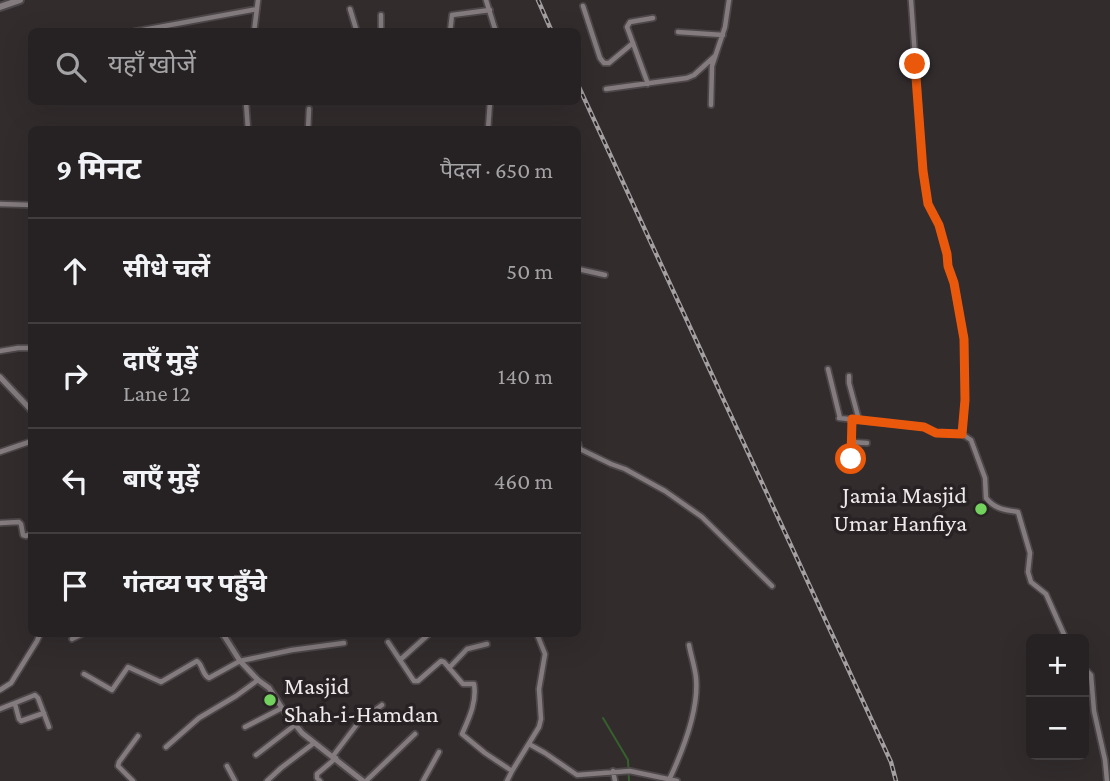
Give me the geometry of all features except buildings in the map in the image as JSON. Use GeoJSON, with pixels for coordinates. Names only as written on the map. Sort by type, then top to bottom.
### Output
{"type":"FeatureCollection","features":[{"type":"Feature","properties":{"kind":"main road"},"geometry":{"type":"LineString","coordinates":[[0,7],[20,0]]}},
{"type":"Feature","properties":{"kind":"street"},"geometry":{"type":"LineString","coordinates":[[255,28],[258,0]]}},
{"type":"Feature","properties":{"kind":"street"},"geometry":{"type":"LineString","coordinates":[[486,0],[495,28]]}},
{"type":"Feature","properties":{"kind":"street"},"geometry":{"type":"LineString","coordinates":[[710,105],[715,57],[723,35],[729,0]]}},
{"type":"Feature","properties":{"kind":"street"},"geometry":{"type":"LineString","coordinates":[[911,0],[923,171],[928,204],[939,225],[947,254],[964,339],[965,400],[962,434]]}},
{"type":"Feature","properties":{"kind":"street"},"geometry":{"type":"LineString","coordinates":[[583,6],[604,63],[609,63],[633,43]]}},
{"type":"Feature","properties":{"kind":"street"},"geometry":{"type":"LineString","coordinates":[[154,28],[257,9]]}},
{"type":"Feature","properties":{"kind":"street"},"geometry":{"type":"LineString","coordinates":[[350,9],[356,28]]}},
{"type":"Feature","properties":{"kind":"street"},"geometry":{"type":"LineString","coordinates":[[450,28],[452,15],[490,10]]}},
{"type":"Feature","properties":{"kind":"street"},"geometry":{"type":"LineString","coordinates":[[381,15],[381,28]]}},
{"type":"Feature","properties":{"kind":"street"},"geometry":{"type":"LineString","coordinates":[[648,84],[627,27],[628,23],[653,18]]}},
{"type":"Feature","properties":{"kind":"street"},"geometry":{"type":"LineString","coordinates":[[678,32],[723,35]]}},
{"type":"Feature","properties":{"kind":"street"},"geometry":{"type":"LineString","coordinates":[[606,89],[687,78],[715,57]]}},
{"type":"Feature","properties":{"kind":"street"},"geometry":{"type":"LineString","coordinates":[[246,105],[248,126]]}},
{"type":"Feature","properties":{"kind":"street"},"geometry":{"type":"LineString","coordinates":[[488,126],[490,105]]}},
{"type":"Feature","properties":{"kind":"street"},"geometry":{"type":"LineString","coordinates":[[308,126],[309,109]]}},
{"type":"Feature","properties":{"kind":"street"},"geometry":{"type":"LineString","coordinates":[[0,204],[28,205]]}},
{"type":"Feature","properties":{"kind":"street"},"geometry":{"type":"LineString","coordinates":[[581,270],[606,275]]}},
{"type":"Feature","properties":{"kind":"street"},"geometry":{"type":"LineString","coordinates":[[0,351],[28,348]]}},
{"type":"Feature","properties":{"kind":"street"},"geometry":{"type":"LineString","coordinates":[[828,369],[839,418],[924,427],[936,433],[962,434],[971,440],[985,478],[986,498],[1000,509],[1018,512],[1030,553],[1028,572],[1031,582],[1046,594],[1064,634]]}},
{"type":"Feature","properties":{"kind":"street"},"geometry":{"type":"LineString","coordinates":[[849,376],[859,420]]}},
{"type":"Feature","properties":{"kind":"street"},"geometry":{"type":"LineString","coordinates":[[0,377],[28,407]]}},
{"type":"Feature","properties":{"kind":"street"},"geometry":{"type":"LineString","coordinates":[[851,459],[852,419]]}},
{"type":"Feature","properties":{"kind":"street"},"geometry":{"type":"LineString","coordinates":[[0,452],[28,442]]}},
{"type":"Feature","properties":{"kind":"street"},"geometry":{"type":"LineString","coordinates":[[851,442],[867,443]]}},
{"type":"Feature","properties":{"kind":"street"},"geometry":{"type":"LineString","coordinates":[[581,449],[665,491],[702,517],[772,586]]}},
{"type":"Feature","properties":{"kind":"street"},"geometry":{"type":"LineString","coordinates":[[0,523],[19,522],[23,535],[28,535]]}},
{"type":"Feature","properties":{"kind":"street"},"geometry":{"type":"LineString","coordinates":[[0,690],[14,679],[39,637]]}},
{"type":"Feature","properties":{"kind":"street"},"geometry":{"type":"LineString","coordinates":[[72,639],[76,637]]}},
{"type":"Feature","properties":{"kind":"street"},"geometry":{"type":"LineString","coordinates":[[225,637],[240,661],[269,688],[295,725],[364,781],[415,734]]}},
{"type":"Feature","properties":{"kind":"street"},"geometry":{"type":"LineString","coordinates":[[400,660],[426,637]]}},
{"type":"Feature","properties":{"kind":"street"},"geometry":{"type":"LineString","coordinates":[[507,781],[540,727],[539,689],[545,654],[538,637]]}},
{"type":"Feature","properties":{"kind":"street"},"geometry":{"type":"LineString","coordinates":[[388,642],[412,680],[416,682],[441,661],[463,684],[474,684],[472,712],[462,734],[512,771]]}},
{"type":"Feature","properties":{"kind":"street"},"geometry":{"type":"LineString","coordinates":[[84,674],[112,690],[128,667],[161,682],[195,661],[199,662],[209,678],[240,661],[344,643]]}},
{"type":"Feature","properties":{"kind":"street"},"geometry":{"type":"LineString","coordinates":[[449,668],[467,649],[487,644]]}},
{"type":"Feature","properties":{"kind":"street"},"geometry":{"type":"LineString","coordinates":[[670,778],[681,755],[695,703],[696,679],[689,645]]}},
{"type":"Feature","properties":{"kind":"street"},"geometry":{"type":"LineString","coordinates":[[1089,673],[1107,781]]}},
{"type":"Feature","properties":{"kind":"street"},"geometry":{"type":"LineString","coordinates":[[166,747],[199,718],[258,680]]}},
{"type":"Feature","properties":{"kind":"street"},"geometry":{"type":"LineString","coordinates":[[0,709],[35,695],[49,727]]}},
{"type":"Feature","properties":{"kind":"street"},"geometry":{"type":"LineString","coordinates":[[15,704],[22,721],[44,713]]}},
{"type":"Feature","properties":{"kind":"street"},"geometry":{"type":"LineString","coordinates":[[320,781],[317,774],[334,757],[359,723],[382,705]]}},
{"type":"Feature","properties":{"kind":"street"},"geometry":{"type":"LineString","coordinates":[[245,727],[282,708]]}},
{"type":"Feature","properties":{"kind":"street"},"geometry":{"type":"LineString","coordinates":[[256,755],[295,725]]}},
{"type":"Feature","properties":{"kind":"street"},"geometry":{"type":"LineString","coordinates":[[133,781],[118,766],[138,736]]}},
{"type":"Feature","properties":{"kind":"street"},"geometry":{"type":"LineString","coordinates":[[267,781],[314,743]]}},
{"type":"Feature","properties":{"kind":"street"},"geometry":{"type":"LineString","coordinates":[[529,744],[577,775],[630,771],[677,781]]}},
{"type":"Feature","properties":{"kind":"street"},"geometry":{"type":"LineString","coordinates":[[422,781],[439,752]]}},
{"type":"Feature","properties":{"kind":"street"},"geometry":{"type":"LineString","coordinates":[[227,766],[235,781]]}},
{"type":"Feature","properties":{"kind":"street"},"geometry":{"type":"LineString","coordinates":[[613,771],[615,781]]}},
{"type":"Feature","properties":{"kind":"waterway"},"geometry":{"type":"LineString","coordinates":[[603,718],[628,760],[629,781]]}},
{"type":"Feature","properties":{"kind":"railway"},"geometry":{"type":"LineString","coordinates":[[538,0],[550,28]]}},
{"type":"Feature","properties":{"kind":"railway"},"geometry":{"type":"LineString","coordinates":[[581,91],[891,762],[896,781]]}},
{"type":"Feature","properties":{"kind":"place","name":"Jamia Masjid Umar Hanfiya"},"geometry":{"type":"Point","coordinates":[981,509]}},
{"type":"Feature","properties":{"kind":"place","name":"Masjid Shah-i-Hamdan"},"geometry":{"type":"Point","coordinates":[270,700]}},
{"type":"Feature","properties":{"kind":"route"},"geometry":{"type":"LineString","coordinates":[[851,459],[852,419],[924,427],[936,433],[962,434],[965,400],[964,339],[947,254],[939,225],[928,204],[915,64]]}}]}
